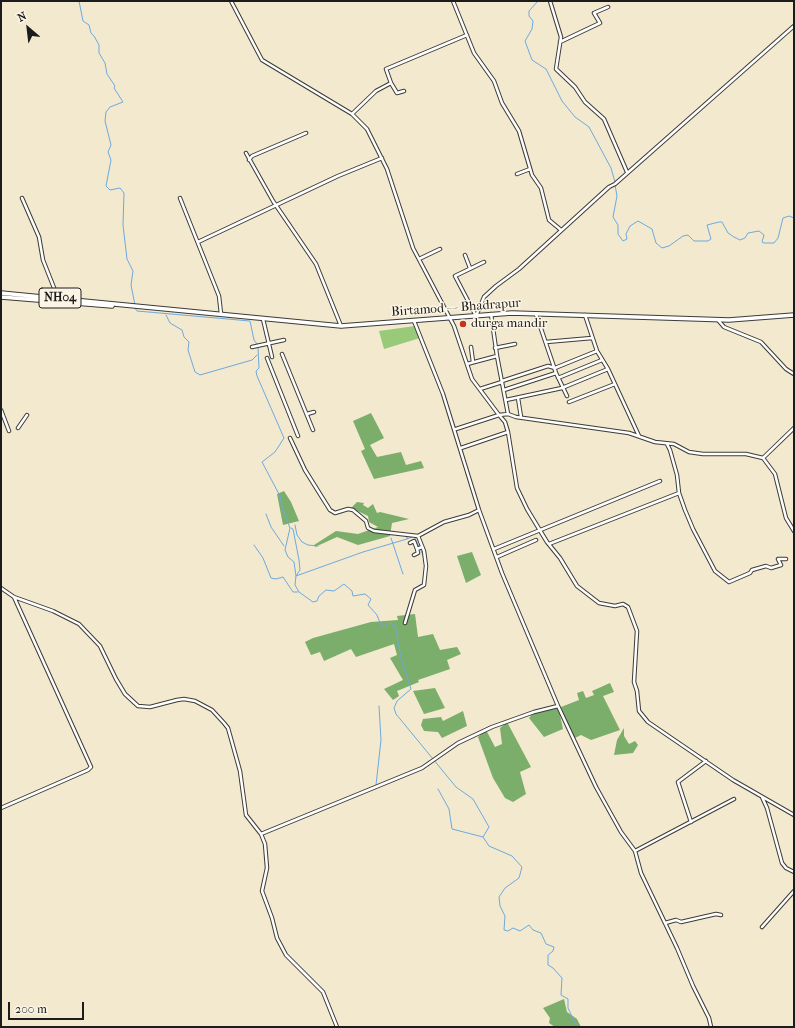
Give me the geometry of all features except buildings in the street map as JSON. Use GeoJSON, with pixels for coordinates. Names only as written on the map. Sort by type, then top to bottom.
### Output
{"type":"FeatureCollection","features":[{"type":"Feature","properties":{"kind":"main road","name":"Birtamod — Bhadrapur"},"geometry":{"type":"LineString","coordinates":[[1,293],[4,296],[221,314],[341,326],[491,314],[536,313],[717,319],[794,315]]}},
{"type":"Feature","properties":{"kind":"main road","name":"Birtamod — Bhadrapur"},"geometry":{"type":"LineString","coordinates":[[4,296],[58,298],[119,306]]}},
{"type":"Feature","properties":{"kind":"street"},"geometry":{"type":"LineString","coordinates":[[231,1],[262,60],[352,114],[363,123],[382,158],[413,248],[450,318],[472,379],[505,422],[517,488],[527,509],[577,586],[599,603],[615,606],[623,604],[628,607],[637,631],[634,682],[637,691],[639,711],[648,722],[733,780],[794,815]]}},
{"type":"Feature","properties":{"kind":"street"},"geometry":{"type":"LineString","coordinates":[[453,1],[474,53],[494,82],[502,103],[518,132],[530,170],[541,188],[549,220],[561,230]]}},
{"type":"Feature","properties":{"kind":"street"},"geometry":{"type":"LineString","coordinates":[[550,1],[561,37],[556,69],[575,87],[585,102],[604,119],[627,172]]}},
{"type":"Feature","properties":{"kind":"street"},"geometry":{"type":"LineString","coordinates":[[560,42],[600,23],[594,13],[608,7]]}},
{"type":"Feature","properties":{"kind":"street"},"geometry":{"type":"LineString","coordinates":[[476,316],[484,298],[794,26]]}},
{"type":"Feature","properties":{"kind":"street"},"geometry":{"type":"LineString","coordinates":[[404,91],[397,94],[386,69],[467,35]]}},
{"type":"Feature","properties":{"kind":"street"},"geometry":{"type":"LineString","coordinates":[[352,114],[376,91],[391,83]]}},
{"type":"Feature","properties":{"kind":"street"},"geometry":{"type":"LineString","coordinates":[[249,160],[252,156],[306,133]]}},
{"type":"Feature","properties":{"kind":"street"},"geometry":{"type":"LineString","coordinates":[[246,153],[276,206],[316,264],[341,326]]}},
{"type":"Feature","properties":{"kind":"street"},"geometry":{"type":"LineString","coordinates":[[198,242],[338,176],[382,158]]}},
{"type":"Feature","properties":{"kind":"street"},"geometry":{"type":"LineString","coordinates":[[517,174],[530,170]]}},
{"type":"Feature","properties":{"kind":"street"},"geometry":{"type":"LineString","coordinates":[[22,198],[39,237],[43,260],[58,298]]}},
{"type":"Feature","properties":{"kind":"street"},"geometry":{"type":"LineString","coordinates":[[180,198],[219,296],[221,314]]}},
{"type":"Feature","properties":{"kind":"street"},"geometry":{"type":"LineString","coordinates":[[419,259],[440,249]]}},
{"type":"Feature","properties":{"kind":"street"},"geometry":{"type":"LineString","coordinates":[[465,254],[470,268]]}},
{"type":"Feature","properties":{"kind":"street"},"geometry":{"type":"LineString","coordinates":[[476,316],[455,276],[484,262]]}},
{"type":"Feature","properties":{"kind":"street"},"geometry":{"type":"LineString","coordinates":[[1,300],[4,296]]}},
{"type":"Feature","properties":{"kind":"street"},"geometry":{"type":"LineString","coordinates":[[536,313],[556,373],[567,396]]}},
{"type":"Feature","properties":{"kind":"street"},"geometry":{"type":"LineString","coordinates":[[491,314],[495,348],[508,414]]}},
{"type":"Feature","properties":{"kind":"street"},"geometry":{"type":"LineString","coordinates":[[584,315],[597,351],[608,369],[639,436]]}},
{"type":"Feature","properties":{"kind":"street"},"geometry":{"type":"LineString","coordinates":[[263,318],[272,357]]}},
{"type":"Feature","properties":{"kind":"street"},"geometry":{"type":"LineString","coordinates":[[717,319],[724,327],[761,342],[786,369],[794,374]]}},
{"type":"Feature","properties":{"kind":"street"},"geometry":{"type":"LineString","coordinates":[[414,321],[456,429],[480,510],[494,549],[558,706],[596,786],[621,832],[635,851],[641,873],[666,923],[693,986],[709,1018],[711,1027]]}},
{"type":"Feature","properties":{"kind":"street"},"geometry":{"type":"LineString","coordinates":[[546,342],[592,338]]}},
{"type":"Feature","properties":{"kind":"street"},"geometry":{"type":"LineString","coordinates":[[252,347],[284,340]]}},
{"type":"Feature","properties":{"kind":"street"},"geometry":{"type":"LineString","coordinates":[[495,348],[515,344]]}},
{"type":"Feature","properties":{"kind":"street"},"geometry":{"type":"LineString","coordinates":[[471,347],[473,362]]}},
{"type":"Feature","properties":{"kind":"street"},"geometry":{"type":"LineString","coordinates":[[479,390],[548,366],[555,368],[597,351]]}},
{"type":"Feature","properties":{"kind":"street"},"geometry":{"type":"LineString","coordinates":[[282,354],[313,430]]}},
{"type":"Feature","properties":{"kind":"street"},"geometry":{"type":"LineString","coordinates":[[467,364],[497,356]]}},
{"type":"Feature","properties":{"kind":"street"},"geometry":{"type":"LineString","coordinates":[[267,358],[298,436]]}},
{"type":"Feature","properties":{"kind":"street"},"geometry":{"type":"LineString","coordinates":[[558,378],[602,360]]}},
{"type":"Feature","properties":{"kind":"street"},"geometry":{"type":"LineString","coordinates":[[506,400],[562,388],[608,369]]}},
{"type":"Feature","properties":{"kind":"street"},"geometry":{"type":"LineString","coordinates":[[504,390],[556,373]]}},
{"type":"Feature","properties":{"kind":"street"},"geometry":{"type":"LineString","coordinates":[[569,402],[615,384]]}},
{"type":"Feature","properties":{"kind":"street"},"geometry":{"type":"LineString","coordinates":[[518,398],[521,418]]}},
{"type":"Feature","properties":{"kind":"street"},"geometry":{"type":"LineString","coordinates":[[1,410],[9,431]]}},
{"type":"Feature","properties":{"kind":"street"},"geometry":{"type":"LineString","coordinates":[[307,414],[314,412]]}},
{"type":"Feature","properties":{"kind":"street"},"geometry":{"type":"LineString","coordinates":[[456,429],[499,415],[508,414],[521,418],[598,428],[639,436],[655,442],[674,444],[689,452],[703,454],[746,454],[763,458],[775,474],[786,518],[794,531]]}},
{"type":"Feature","properties":{"kind":"street"},"geometry":{"type":"LineString","coordinates":[[18,428],[27,415]]}},
{"type":"Feature","properties":{"kind":"street"},"geometry":{"type":"LineString","coordinates":[[763,458],[794,428]]}},
{"type":"Feature","properties":{"kind":"street"},"geometry":{"type":"LineString","coordinates":[[461,448],[508,432]]}},
{"type":"Feature","properties":{"kind":"street"},"geometry":{"type":"LineString","coordinates":[[290,438],[305,470],[330,510],[335,513],[348,509],[353,510],[366,521],[368,528],[374,531],[418,536],[444,522],[469,515],[480,510]]}},
{"type":"Feature","properties":{"kind":"street"},"geometry":{"type":"LineString","coordinates":[[666,444],[670,450],[677,475],[679,493],[693,529],[715,571],[729,582],[750,573],[752,570],[766,566],[771,568],[781,566],[778,560],[786,559]]}},
{"type":"Feature","properties":{"kind":"street"},"geometry":{"type":"LineString","coordinates":[[494,549],[539,529],[660,481]]}},
{"type":"Feature","properties":{"kind":"street"},"geometry":{"type":"LineString","coordinates":[[549,544],[679,493]]}},
{"type":"Feature","properties":{"kind":"street"},"geometry":{"type":"LineString","coordinates":[[405,623],[415,590],[424,585],[426,566],[418,536]]}},
{"type":"Feature","properties":{"kind":"street"},"geometry":{"type":"LineString","coordinates":[[497,557],[536,540]]}},
{"type":"Feature","properties":{"kind":"street"},"geometry":{"type":"LineString","coordinates":[[410,543],[414,541],[417,549],[418,553],[414,555]]}},
{"type":"Feature","properties":{"kind":"street"},"geometry":{"type":"LineString","coordinates":[[417,549],[422,547]]}},
{"type":"Feature","properties":{"kind":"street"},"geometry":{"type":"LineString","coordinates":[[1,588],[14,597],[53,611],[79,624],[100,646],[125,694],[138,706],[150,707],[184,699],[195,702],[212,710],[228,728],[240,771],[246,815],[261,834],[265,844],[267,868],[262,891],[272,918],[277,938],[286,955],[323,992],[337,1027]]}},
{"type":"Feature","properties":{"kind":"street"},"geometry":{"type":"LineString","coordinates":[[1,808],[88,770],[91,767],[14,597]]}},
{"type":"Feature","properties":{"kind":"street"},"geometry":{"type":"LineString","coordinates":[[261,834],[422,768],[458,743],[492,728],[534,712],[558,706]]}},
{"type":"Feature","properties":{"kind":"street"},"geometry":{"type":"LineString","coordinates":[[691,822],[678,782],[706,761]]}},
{"type":"Feature","properties":{"kind":"street"},"geometry":{"type":"LineString","coordinates":[[762,796],[767,808],[782,863],[786,868],[794,872]]}},
{"type":"Feature","properties":{"kind":"street"},"geometry":{"type":"LineString","coordinates":[[635,851],[734,799]]}},
{"type":"Feature","properties":{"kind":"street"},"geometry":{"type":"LineString","coordinates":[[762,927],[794,891]]}},
{"type":"Feature","properties":{"kind":"street"},"geometry":{"type":"LineString","coordinates":[[666,923],[676,920],[680,922],[716,914],[721,915]]}},
{"type":"Feature","properties":{"kind":"green space"},"geometry":{"type":"Polygon","coordinates":[[[415,326],[420,338],[384,349],[379,331],[415,326]]]}},
{"type":"Feature","properties":{"kind":"green space"},"geometry":{"type":"Polygon","coordinates":[[[371,413],[384,438],[370,445],[377,457],[401,452],[406,465],[421,461],[424,468],[374,479],[361,451],[365,449],[353,421],[371,413]]]}},
{"type":"Feature","properties":{"kind":"green space"},"geometry":{"type":"Polygon","coordinates":[[[284,491],[291,502],[299,521],[283,525],[277,494],[284,491]]]}},
{"type":"Feature","properties":{"kind":"green space"},"geometry":{"type":"Polygon","coordinates":[[[357,502],[364,503],[363,505],[368,508],[373,504],[377,513],[380,512],[409,519],[392,523],[390,536],[358,545],[337,537],[315,547],[314,545],[336,531],[358,534],[378,527],[369,522],[368,516],[351,508],[357,502]]]}},
{"type":"Feature","properties":{"kind":"green space"},"geometry":{"type":"Polygon","coordinates":[[[472,552],[481,575],[466,583],[457,556],[472,552]]]}},
{"type":"Feature","properties":{"kind":"green space"},"geometry":{"type":"Polygon","coordinates":[[[415,614],[418,637],[433,634],[440,650],[457,647],[461,654],[447,660],[450,669],[418,680],[419,682],[397,691],[399,696],[393,700],[384,689],[403,680],[390,658],[397,655],[394,644],[356,657],[351,649],[324,661],[320,652],[311,655],[305,642],[313,638],[371,622],[398,620],[397,616],[415,614]]]}},
{"type":"Feature","properties":{"kind":"green space"},"geometry":{"type":"Polygon","coordinates":[[[610,683],[614,692],[603,696],[620,730],[591,740],[581,735],[573,739],[561,707],[579,700],[577,693],[583,691],[586,698],[594,695],[592,691],[610,683]]]}},
{"type":"Feature","properties":{"kind":"green space"},"geometry":{"type":"Polygon","coordinates":[[[435,688],[445,708],[424,714],[413,691],[435,688]]]}},
{"type":"Feature","properties":{"kind":"green space"},"geometry":{"type":"Polygon","coordinates":[[[558,706],[563,729],[544,737],[529,718],[534,712],[558,706]]]}},
{"type":"Feature","properties":{"kind":"green space"},"geometry":{"type":"Polygon","coordinates":[[[463,711],[467,726],[442,738],[438,732],[424,731],[421,725],[423,719],[441,717],[443,721],[463,711]]]}},
{"type":"Feature","properties":{"kind":"green space"},"geometry":{"type":"Polygon","coordinates":[[[507,722],[531,767],[520,772],[526,794],[513,802],[505,798],[493,778],[478,737],[486,730],[495,747],[502,744],[500,728],[507,722]]]}},
{"type":"Feature","properties":{"kind":"green space"},"geometry":{"type":"Polygon","coordinates":[[[624,728],[624,736],[629,744],[635,741],[638,745],[633,753],[614,755],[617,740],[624,728]]]}},
{"type":"Feature","properties":{"kind":"green space"},"geometry":{"type":"Polygon","coordinates":[[[564,999],[567,1012],[577,1019],[581,1027],[555,1027],[549,1023],[550,1018],[543,1008],[564,999]]]}},
{"type":"Feature","properties":{"kind":"waterway"},"geometry":{"type":"LineString","coordinates":[[79,1],[83,21],[89,25],[91,33],[99,45],[99,53],[105,63],[107,74],[123,102],[110,107],[106,112],[105,121],[111,145],[108,152],[111,160],[106,186],[110,190],[120,188],[124,193],[123,225],[127,259],[133,271],[131,285],[135,305]]}},
{"type":"Feature","properties":{"kind":"waterway"},"geometry":{"type":"LineString","coordinates":[[538,1],[529,11],[529,16],[533,21],[532,29],[525,41],[532,60],[546,69],[562,101],[575,117],[589,127],[611,168],[615,182]]}},
{"type":"Feature","properties":{"kind":"waterway"},"geometry":{"type":"LineString","coordinates":[[615,185],[617,196],[613,217],[618,225],[618,234],[623,241],[627,239],[626,234],[630,226],[638,221],[652,229],[656,243],[662,248],[669,246],[683,236],[688,235],[694,241],[708,241],[711,239],[707,225],[722,222],[728,233],[740,240],[745,238],[748,233],[759,231],[764,235],[762,242],[774,243],[778,238],[783,218],[789,216],[794,218]]}},
{"type":"Feature","properties":{"kind":"waterway"},"geometry":{"type":"LineString","coordinates":[[135,308],[137,311],[250,321],[254,340],[257,344]]}},
{"type":"Feature","properties":{"kind":"waterway"},"geometry":{"type":"LineString","coordinates":[[166,315],[170,323],[182,330],[184,337],[189,342],[188,350],[195,372],[200,375],[252,360],[257,355]]}},
{"type":"Feature","properties":{"kind":"waterway"},"geometry":{"type":"LineString","coordinates":[[258,347],[259,368],[256,371],[257,376],[284,438],[275,452],[262,462],[280,496],[283,510],[290,528],[285,550],[288,557],[294,562],[296,576],[295,585],[299,592],[313,602],[317,601],[319,596],[326,590],[334,591],[344,584],[352,591],[353,596],[365,594],[371,599],[368,605],[377,615],[380,623],[385,626],[389,623],[395,625],[401,658],[411,689],[397,701],[394,708],[396,714],[456,787],[473,799],[489,827],[483,837],[489,846],[512,856],[522,867],[519,878],[505,888],[499,897],[500,906],[505,916],[504,930],[508,931],[513,928],[520,931],[529,925],[533,930],[541,933],[546,944],[554,947],[553,951],[548,955],[548,965],[553,968],[562,978],[561,995],[568,999],[568,1008],[577,1027]]}},
{"type":"Feature","properties":{"kind":"waterway"},"geometry":{"type":"LineString","coordinates":[[266,514],[271,527],[284,546]]}},
{"type":"Feature","properties":{"kind":"waterway"},"geometry":{"type":"LineString","coordinates":[[295,525],[297,535],[302,542],[308,545],[318,546]]}},
{"type":"Feature","properties":{"kind":"waterway"},"geometry":{"type":"LineString","coordinates":[[291,528],[293,529],[299,560],[300,570],[296,576]]}},
{"type":"Feature","properties":{"kind":"waterway"},"geometry":{"type":"LineString","coordinates":[[407,536],[407,539],[414,536],[423,555],[425,565],[423,584],[420,585]]}},
{"type":"Feature","properties":{"kind":"waterway"},"geometry":{"type":"LineString","coordinates":[[391,538],[403,574]]}},
{"type":"Feature","properties":{"kind":"waterway"},"geometry":{"type":"LineString","coordinates":[[296,576],[363,552],[407,539]]}},
{"type":"Feature","properties":{"kind":"waterway"},"geometry":{"type":"LineString","coordinates":[[254,545],[263,558],[271,578],[276,579],[283,577],[293,592],[298,592]]}},
{"type":"Feature","properties":{"kind":"waterway"},"geometry":{"type":"LineString","coordinates":[[376,785],[381,740],[379,706]]}},
{"type":"Feature","properties":{"kind":"waterway"},"geometry":{"type":"LineString","coordinates":[[438,789],[449,809],[452,829],[483,837]]}},
{"type":"Feature","properties":{"kind":"place","name":"durga mandir"},"geometry":{"type":"Point","coordinates":[463,324]}}]}
